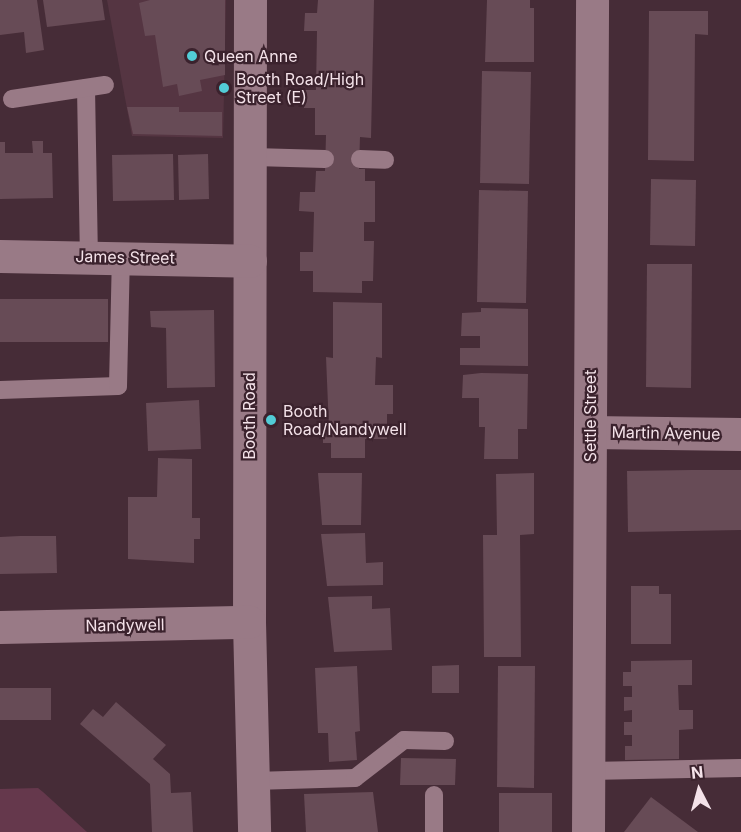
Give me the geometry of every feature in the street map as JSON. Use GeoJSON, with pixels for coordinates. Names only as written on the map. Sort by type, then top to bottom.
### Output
{"type":"FeatureCollection","features":[{"type":"Feature","properties":{"kind":"street","name":"Booth Road"},"geometry":{"type":"LineString","coordinates":[[250,0],[249,622],[254,832]]}},
{"type":"Feature","properties":{"kind":"street","name":"Settle Street"},"geometry":{"type":"LineString","coordinates":[[588,832],[592,0]]}},
{"type":"Feature","properties":{"kind":"street","name":"James Street"},"geometry":{"type":"LineString","coordinates":[[0,256],[89,255],[250,261]]}},
{"type":"Feature","properties":{"kind":"street","name":"Martin Avenue"},"geometry":{"type":"LineString","coordinates":[[590,432],[741,434]]}},
{"type":"Feature","properties":{"kind":"street","name":"Nandywell"},"geometry":{"type":"LineString","coordinates":[[0,627],[249,622]]}},
{"type":"Feature","properties":{"kind":"lane"},"geometry":{"type":"LineString","coordinates":[[12,99],[105,85]]}},
{"type":"Feature","properties":{"kind":"lane"},"geometry":{"type":"LineString","coordinates":[[86,88],[89,255]]}},
{"type":"Feature","properties":{"kind":"lane"},"geometry":{"type":"LineString","coordinates":[[250,157],[325,159]]}},
{"type":"Feature","properties":{"kind":"lane"},"geometry":{"type":"LineString","coordinates":[[360,159],[385,160]]}},
{"type":"Feature","properties":{"kind":"lane"},"geometry":{"type":"LineString","coordinates":[[0,390],[110,389],[118,386],[121,256]]}},
{"type":"Feature","properties":{"kind":"lane"},"geometry":{"type":"LineString","coordinates":[[253,781],[355,778],[404,740],[445,741]]}},
{"type":"Feature","properties":{"kind":"lane"},"geometry":{"type":"LineString","coordinates":[[589,771],[741,768]]}},
{"type":"Feature","properties":{"kind":"lane"},"geometry":{"type":"LineString","coordinates":[[434,795],[434,832]]}},
{"type":"Feature","properties":{"kind":"shaded area"},"geometry":{"type":"Polygon","coordinates":[[[107,0],[226,0],[223,138],[132,136],[107,0]]]}},
{"type":"Feature","properties":{"kind":"shaded area"},"geometry":{"type":"Polygon","coordinates":[[[38,788],[87,832],[0,832],[0,789],[38,788]]]}},
{"type":"Feature","properties":{"kind":"building"},"geometry":{"type":"Polygon","coordinates":[[[0,0],[37,0],[44,50],[26,53],[24,32],[0,35],[0,0]]]}},
{"type":"Feature","properties":{"kind":"building"},"geometry":{"type":"Polygon","coordinates":[[[43,0],[102,0],[105,20],[47,27],[43,0]]]}},
{"type":"Feature","properties":{"kind":"building","name":"Queen Anne"},"geometry":{"type":"Polygon","coordinates":[[[150,0],[225,0],[225,75],[200,80],[202,91],[179,96],[177,84],[163,87],[155,35],[145,36],[139,3],[150,0]]]}},
{"type":"Feature","properties":{"kind":"building"},"geometry":{"type":"Polygon","coordinates":[[[318,0],[374,0],[371,138],[360,137],[359,169],[365,169],[365,181],[375,181],[375,222],[364,222],[364,241],[374,241],[373,281],[362,281],[362,293],[313,292],[313,271],[300,271],[300,252],[313,252],[314,212],[299,211],[300,192],[315,192],[316,171],[325,171],[326,135],[315,135],[315,108],[304,108],[304,90],[316,90],[317,31],[304,31],[305,13],[317,13],[318,0]]]}},
{"type":"Feature","properties":{"kind":"building"},"geometry":{"type":"Polygon","coordinates":[[[487,0],[530,0],[530,8],[534,8],[534,62],[485,62],[487,0]]]}},
{"type":"Feature","properties":{"kind":"building"},"geometry":{"type":"Polygon","coordinates":[[[649,11],[708,11],[708,35],[695,34],[694,161],[648,160],[649,11]]]}},
{"type":"Feature","properties":{"kind":"building"},"geometry":{"type":"Polygon","coordinates":[[[482,71],[531,72],[529,184],[480,183],[482,71]]]}},
{"type":"Feature","properties":{"kind":"building"},"geometry":{"type":"Polygon","coordinates":[[[127,107],[179,107],[179,112],[222,112],[222,136],[133,134],[127,107]]]}},
{"type":"Feature","properties":{"kind":"building"},"geometry":{"type":"Polygon","coordinates":[[[32,141],[43,141],[43,153],[52,153],[53,198],[0,199],[0,142],[5,142],[5,153],[33,153],[32,141]]]}},
{"type":"Feature","properties":{"kind":"building"},"geometry":{"type":"Polygon","coordinates":[[[173,154],[174,200],[113,201],[112,155],[173,154]]]}},
{"type":"Feature","properties":{"kind":"building"},"geometry":{"type":"Polygon","coordinates":[[[208,154],[209,199],[179,200],[178,155],[208,154]]]}},
{"type":"Feature","properties":{"kind":"building"},"geometry":{"type":"Polygon","coordinates":[[[651,179],[696,180],[695,246],[650,245],[651,179]]]}},
{"type":"Feature","properties":{"kind":"building"},"geometry":{"type":"Polygon","coordinates":[[[479,190],[528,191],[526,303],[477,302],[479,190]]]}},
{"type":"Feature","properties":{"kind":"building"},"geometry":{"type":"Polygon","coordinates":[[[647,264],[692,264],[691,388],[646,387],[647,264]]]}},
{"type":"Feature","properties":{"kind":"building"},"geometry":{"type":"Polygon","coordinates":[[[0,299],[108,299],[108,342],[0,342],[0,299]]]}},
{"type":"Feature","properties":{"kind":"building"},"geometry":{"type":"Polygon","coordinates":[[[333,302],[382,303],[382,358],[376,357],[375,385],[393,385],[393,414],[387,414],[387,439],[365,439],[365,458],[331,458],[331,443],[323,443],[323,429],[329,429],[326,357],[333,358],[333,302]]]}},
{"type":"Feature","properties":{"kind":"building"},"geometry":{"type":"Polygon","coordinates":[[[481,308],[528,309],[528,366],[460,365],[460,348],[480,348],[480,336],[461,336],[462,313],[481,312],[481,308]]]}},
{"type":"Feature","properties":{"kind":"building"},"geometry":{"type":"Polygon","coordinates":[[[214,310],[215,387],[167,388],[166,328],[151,327],[150,311],[214,310]]]}},
{"type":"Feature","properties":{"kind":"building"},"geometry":{"type":"Polygon","coordinates":[[[528,374],[527,429],[518,429],[518,459],[484,459],[485,427],[479,427],[479,398],[462,398],[463,375],[528,374]]]}},
{"type":"Feature","properties":{"kind":"building"},"geometry":{"type":"Polygon","coordinates":[[[199,400],[201,449],[148,451],[146,403],[199,400]]]}},
{"type":"Feature","properties":{"kind":"building"},"geometry":{"type":"Polygon","coordinates":[[[158,458],[192,459],[192,518],[200,518],[200,539],[194,539],[194,563],[128,559],[128,497],[157,497],[158,458]]]}},
{"type":"Feature","properties":{"kind":"building"},"geometry":{"type":"Polygon","coordinates":[[[741,470],[741,530],[628,532],[627,471],[741,470]]]}},
{"type":"Feature","properties":{"kind":"building"},"geometry":{"type":"Polygon","coordinates":[[[318,473],[362,473],[361,525],[322,525],[318,473]]]}},
{"type":"Feature","properties":{"kind":"building"},"geometry":{"type":"Polygon","coordinates":[[[534,473],[534,534],[520,535],[521,657],[484,657],[483,535],[497,535],[496,474],[534,473]]]}},
{"type":"Feature","properties":{"kind":"building"},"geometry":{"type":"Polygon","coordinates":[[[365,533],[366,563],[383,562],[383,585],[327,586],[321,534],[365,533]]]}},
{"type":"Feature","properties":{"kind":"building"},"geometry":{"type":"Polygon","coordinates":[[[56,536],[57,573],[0,574],[0,537],[56,536]]]}},
{"type":"Feature","properties":{"kind":"building"},"geometry":{"type":"Polygon","coordinates":[[[631,586],[659,586],[659,594],[671,594],[671,644],[631,644],[631,586]]]}},
{"type":"Feature","properties":{"kind":"building"},"geometry":{"type":"Polygon","coordinates":[[[372,596],[372,609],[390,608],[392,650],[334,652],[328,597],[372,596]]]}},
{"type":"Feature","properties":{"kind":"building"},"geometry":{"type":"Polygon","coordinates":[[[692,660],[692,685],[678,685],[679,710],[693,710],[693,729],[679,730],[679,759],[625,760],[625,746],[632,746],[632,735],[624,735],[624,722],[632,722],[632,710],[624,711],[624,697],[632,697],[632,686],[623,686],[623,672],[631,672],[631,661],[692,660]]]}},
{"type":"Feature","properties":{"kind":"building"},"geometry":{"type":"Polygon","coordinates":[[[459,665],[459,693],[432,693],[432,666],[459,665]]]}},
{"type":"Feature","properties":{"kind":"building"},"geometry":{"type":"Polygon","coordinates":[[[357,666],[360,731],[355,732],[357,760],[329,762],[328,733],[318,733],[315,668],[357,666]]]}},
{"type":"Feature","properties":{"kind":"building"},"geometry":{"type":"Polygon","coordinates":[[[498,666],[535,666],[534,788],[497,787],[498,666]]]}},
{"type":"Feature","properties":{"kind":"building"},"geometry":{"type":"Polygon","coordinates":[[[0,688],[51,688],[51,720],[0,720],[0,688]]]}},
{"type":"Feature","properties":{"kind":"building"},"geometry":{"type":"Polygon","coordinates":[[[116,702],[166,745],[153,759],[170,774],[171,793],[191,792],[193,832],[152,832],[150,784],[80,724],[93,709],[103,717],[116,702]]]}},
{"type":"Feature","properties":{"kind":"building"},"geometry":{"type":"Polygon","coordinates":[[[401,758],[456,759],[455,785],[400,785],[401,758]]]}},
{"type":"Feature","properties":{"kind":"building"},"geometry":{"type":"Polygon","coordinates":[[[373,792],[378,832],[306,832],[304,794],[373,792]]]}},
{"type":"Feature","properties":{"kind":"building"},"geometry":{"type":"Polygon","coordinates":[[[499,793],[552,793],[552,832],[499,832],[499,793]]]}},
{"type":"Feature","properties":{"kind":"building"},"geometry":{"type":"Polygon","coordinates":[[[651,797],[698,832],[624,832],[651,797]]]}},
{"type":"Feature","properties":{"kind":"place","name":"Queen Anne"},"geometry":{"type":"Point","coordinates":[192,56]}},
{"type":"Feature","properties":{"kind":"place","name":"Booth Road/High Street (E)"},"geometry":{"type":"Point","coordinates":[224,88]}},
{"type":"Feature","properties":{"kind":"place","name":"Booth Road/Nandywell"},"geometry":{"type":"Point","coordinates":[271,420]}}]}
